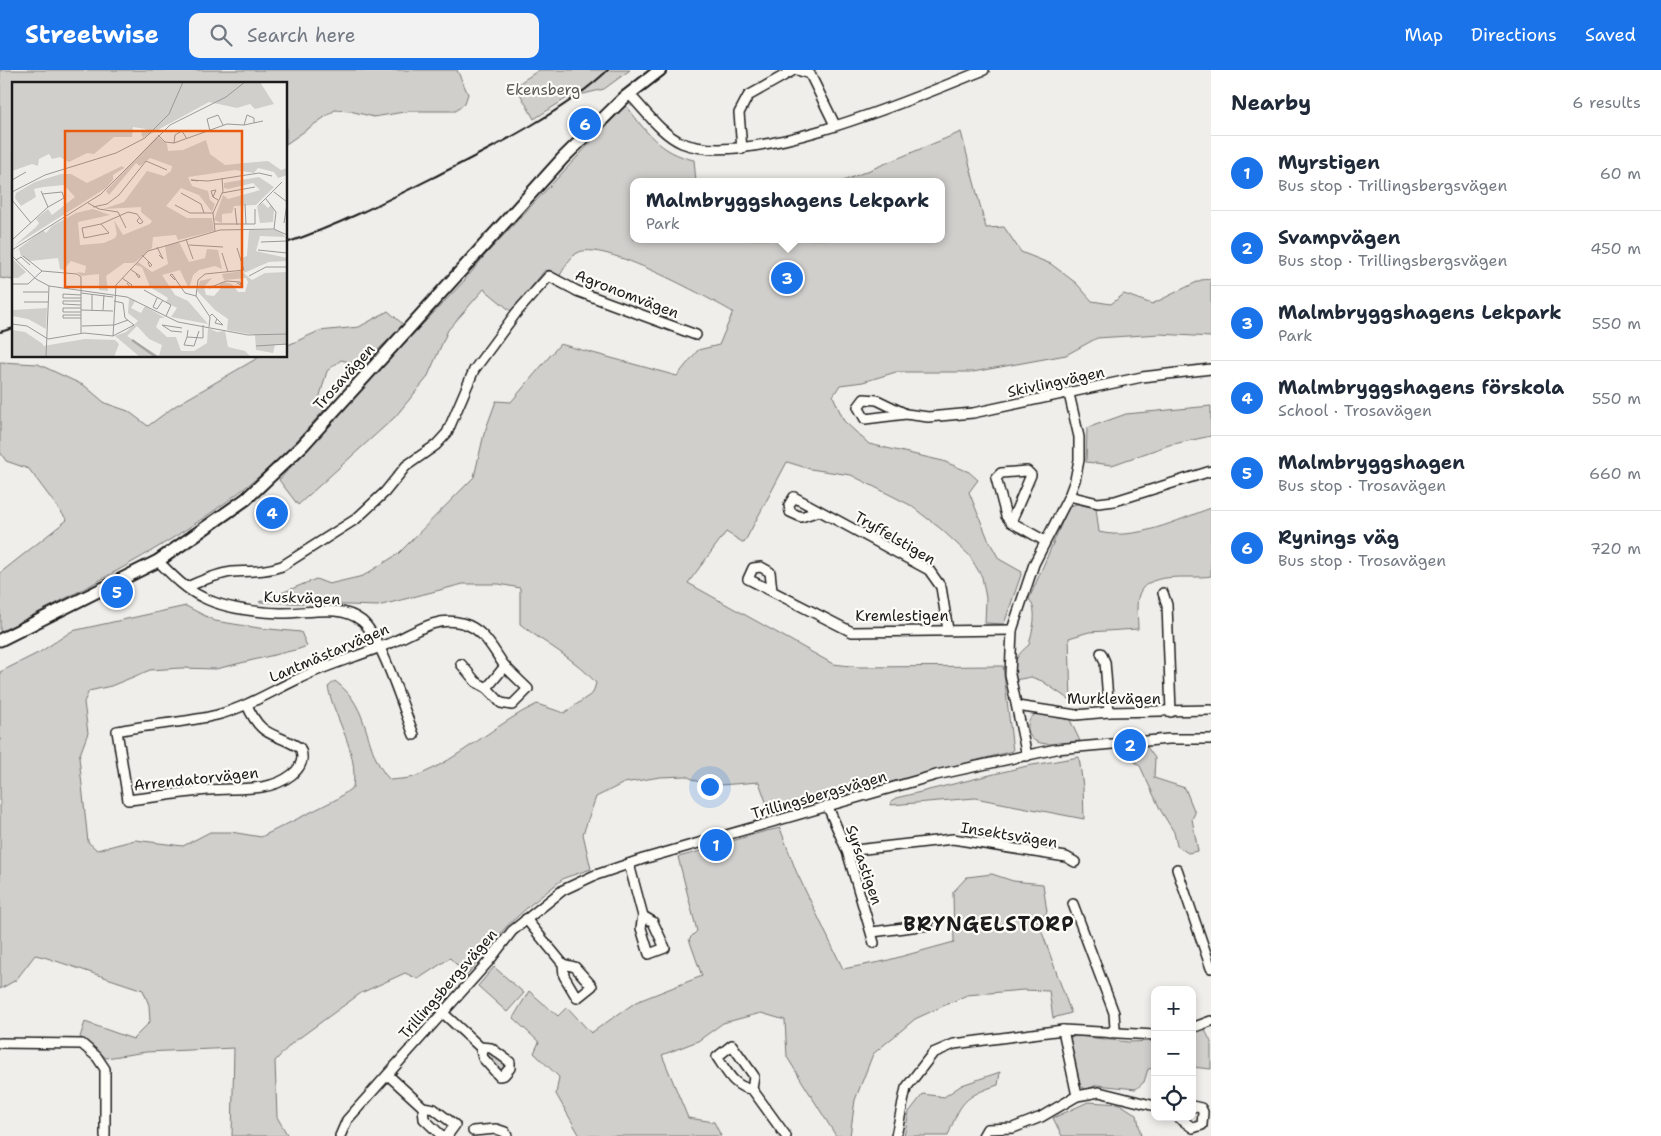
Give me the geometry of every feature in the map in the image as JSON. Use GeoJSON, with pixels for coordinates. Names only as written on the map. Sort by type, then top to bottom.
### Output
{"type":"FeatureCollection","features":[{"type":"Feature","properties":{"kind":"main road","name":"Trosavägen"},"geometry":{"type":"LineString","coordinates":[[0,640],[158,561],[212,525],[276,473],[563,158],[629,94],[660,70]]}},
{"type":"Feature","properties":{"kind":"street"},"geometry":{"type":"LineString","coordinates":[[742,149],[739,113],[748,96],[795,70],[810,74],[835,125]]}},
{"type":"Feature","properties":{"kind":"street"},"geometry":{"type":"LineString","coordinates":[[629,94],[673,138],[695,147],[742,149],[884,110],[984,70]]}},
{"type":"Feature","properties":{"kind":"street","name":"Agronomvägen"},"geometry":{"type":"LineString","coordinates":[[187,587],[223,574],[263,571],[282,566],[370,508],[406,466],[436,445],[447,434],[474,370],[516,313],[549,276],[577,291],[696,336]]}},
{"type":"Feature","properties":{"kind":"street","name":"Skivlingvägen"},"geometry":{"type":"LineString","coordinates":[[906,414],[877,400],[864,399],[858,408],[865,419],[906,414],[928,417],[973,413],[1142,377],[1211,369]]}},
{"type":"Feature","properties":{"kind":"street"},"geometry":{"type":"LineString","coordinates":[[1026,756],[1010,675],[1012,630],[1034,564],[1069,496],[1080,460],[1078,430],[1069,394]]}},
{"type":"Feature","properties":{"kind":"street"},"geometry":{"type":"LineString","coordinates":[[1011,522],[1031,475],[1027,471],[1001,472],[996,478],[1006,516],[1011,522],[1045,541]]}},
{"type":"Feature","properties":{"kind":"street"},"geometry":{"type":"LineString","coordinates":[[1069,496],[1098,503],[1115,501],[1211,471]]}},
{"type":"Feature","properties":{"kind":"street","name":"Tryffelstigen"},"geometry":{"type":"LineString","coordinates":[[819,511],[929,570],[941,587],[948,630]]}},
{"type":"Feature","properties":{"kind":"street","name":"Kuskvägen"},"geometry":{"type":"LineString","coordinates":[[158,561],[187,587],[203,598],[251,610],[281,613],[332,611],[350,614],[362,621],[372,632],[379,647],[414,735]]}},
{"type":"Feature","properties":{"kind":"street","name":"Kremlestigen"},"geometry":{"type":"LineString","coordinates":[[772,591],[852,632],[1012,630]]}},
{"type":"Feature","properties":{"kind":"street"},"geometry":{"type":"LineString","coordinates":[[1163,593],[1167,604],[1171,712]]}},
{"type":"Feature","properties":{"kind":"street","name":"Lantmästarvägen"},"geometry":{"type":"LineString","coordinates":[[117,731],[150,724],[196,719],[247,705],[301,677],[379,647],[430,624],[446,621],[462,623],[474,628],[488,640],[505,666],[528,689],[512,705],[501,703],[487,688],[476,682],[461,664]]}},
{"type":"Feature","properties":{"kind":"street"},"geometry":{"type":"LineString","coordinates":[[1101,652],[1104,662],[1109,712]]}},
{"type":"Feature","properties":{"kind":"street"},"geometry":{"type":"LineString","coordinates":[[487,688],[505,666]]}},
{"type":"Feature","properties":{"kind":"street","name":"Arrendatorvägen"},"geometry":{"type":"LineString","coordinates":[[117,731],[128,800],[213,789],[263,787],[298,770],[303,763],[303,755],[300,748],[290,741],[262,730],[254,722],[247,705]]}},
{"type":"Feature","properties":{"kind":"street","name":"Murklevägen"},"geometry":{"type":"LineString","coordinates":[[1017,706],[1076,715],[1109,712],[1211,710]]}},
{"type":"Feature","properties":{"kind":"street","name":"Trillingsbergsvägen"},"geometry":{"type":"LineString","coordinates":[[340,1136],[346,1120],[443,1013],[512,931],[563,890],[593,876],[936,775],[1056,750],[1169,738],[1211,739]]}},
{"type":"Feature","properties":{"kind":"street","name":"Syrsastigen"},"geometry":{"type":"LineString","coordinates":[[828,807],[848,851],[874,943]]}},
{"type":"Feature","properties":{"kind":"street","name":"Insektsvägen"},"geometry":{"type":"LineString","coordinates":[[848,851],[953,840],[1066,858],[1075,862]]}},
{"type":"Feature","properties":{"kind":"street"},"geometry":{"type":"LineString","coordinates":[[629,864],[643,916]]}},
{"type":"Feature","properties":{"kind":"street"},"geometry":{"type":"LineString","coordinates":[[1177,869],[1211,968]]}},
{"type":"Feature","properties":{"kind":"street"},"geometry":{"type":"LineString","coordinates":[[1073,904],[1114,1013],[1115,1028],[1110,1033]]}},
{"type":"Feature","properties":{"kind":"street"},"geometry":{"type":"LineString","coordinates":[[526,919],[563,964]]}},
{"type":"Feature","properties":{"kind":"street"},"geometry":{"type":"LineString","coordinates":[[872,932],[928,924]]}},
{"type":"Feature","properties":{"kind":"street"},"geometry":{"type":"LineString","coordinates":[[443,1013],[480,1047]]}},
{"type":"Feature","properties":{"kind":"street"},"geometry":{"type":"LineString","coordinates":[[1196,1027],[1211,1021]]}},
{"type":"Feature","properties":{"kind":"street"},"geometry":{"type":"LineString","coordinates":[[896,1136],[906,1088],[933,1053],[954,1044],[1080,1029],[1110,1033],[1151,1035]]}},
{"type":"Feature","properties":{"kind":"street"},"geometry":{"type":"LineString","coordinates":[[1063,1030],[1077,1096]]}},
{"type":"Feature","properties":{"kind":"street"},"geometry":{"type":"LineString","coordinates":[[0,1043],[82,1044],[97,1057],[105,1069],[105,1136]]}},
{"type":"Feature","properties":{"kind":"street"},"geometry":{"type":"LineString","coordinates":[[752,1089],[744,1088],[736,1083],[717,1057],[732,1045],[754,1076],[752,1089],[786,1136]]}},
{"type":"Feature","properties":{"kind":"street"},"geometry":{"type":"LineString","coordinates":[[388,1075],[423,1108],[434,1109],[455,1125],[447,1136]]}},
{"type":"Feature","properties":{"kind":"street"},"geometry":{"type":"LineString","coordinates":[[983,1136],[987,1129],[1012,1132],[1077,1096],[1099,1092],[1151,1105]]}},
{"type":"Feature","properties":{"kind":"street"},"geometry":{"type":"LineString","coordinates":[[1184,1121],[1194,1128],[1202,1125],[1203,1112],[1201,1108],[1196,1107]]}},
{"type":"Feature","properties":{"kind":"street"},"geometry":{"type":"LineString","coordinates":[[423,1108],[424,1119],[442,1136]]}},
{"type":"Feature","properties":{"kind":"street"},"geometry":{"type":"LineString","coordinates":[[473,1131],[496,1129],[505,1132],[507,1136]]}},
{"type":"Feature","properties":{"kind":"green space","name":"Ekensberg"},"geometry":{"type":"Polygon","coordinates":[[[0,70],[457,70],[468,94],[465,103],[456,111],[410,111],[374,117],[350,111],[335,110],[288,143],[288,82],[12,82],[12,280],[0,278],[0,70]]]}},
{"type":"Feature","properties":{"kind":"green space","name":"Ekensberg"},"geometry":{"type":"Polygon","coordinates":[[[539,70],[630,70],[604,89],[567,98],[534,119],[518,90],[518,84],[539,70]]]}},
{"type":"Feature","properties":{"kind":"green space"},"geometry":{"type":"Polygon","coordinates":[[[626,105],[654,140],[682,157],[694,160],[696,178],[630,178],[630,243],[945,243],[945,178],[851,178],[961,132],[986,228],[1004,227],[1021,252],[1051,264],[1076,283],[1092,301],[1111,304],[1124,294],[1152,304],[1201,280],[1211,279],[1211,337],[1160,334],[1097,338],[1066,355],[973,372],[896,372],[863,382],[840,385],[833,396],[844,421],[869,444],[943,461],[969,472],[978,480],[969,492],[988,539],[999,559],[1022,572],[1004,624],[985,623],[986,598],[982,577],[969,555],[941,529],[910,505],[851,475],[810,469],[787,462],[744,543],[726,532],[688,583],[833,664],[859,667],[1003,666],[1013,751],[770,813],[759,782],[707,786],[686,776],[660,777],[624,783],[596,797],[583,834],[591,869],[564,878],[529,906],[506,927],[467,975],[450,958],[418,979],[405,973],[361,993],[291,1044],[275,1061],[277,1117],[288,1136],[232,1136],[234,1048],[146,1052],[106,1058],[80,1037],[85,1022],[133,1039],[150,1022],[149,1005],[143,990],[35,955],[16,980],[0,989],[0,672],[40,652],[72,631],[186,606],[215,621],[301,632],[307,646],[299,649],[216,669],[181,668],[150,670],[111,686],[89,691],[84,702],[88,733],[79,757],[88,842],[97,850],[135,840],[183,846],[210,832],[231,832],[261,837],[337,799],[353,787],[354,774],[350,749],[331,700],[328,687],[335,681],[356,704],[375,756],[381,769],[390,780],[414,777],[433,769],[537,704],[564,713],[593,693],[596,683],[588,674],[520,624],[520,588],[499,584],[463,584],[378,606],[259,602],[316,579],[329,584],[363,576],[398,554],[474,477],[484,434],[496,401],[511,402],[560,344],[677,376],[698,350],[719,345],[733,312],[679,283],[630,261],[590,251],[574,255],[559,277],[545,270],[512,312],[484,289],[448,330],[427,378],[395,417],[298,505],[279,480],[357,393],[465,280],[486,254],[626,105]]]}},
{"type":"Feature","properties":{"kind":"green space"},"geometry":{"type":"Polygon","coordinates":[[[388,311],[404,325],[362,365],[341,360],[327,371],[319,399],[326,408],[275,463],[211,513],[143,556],[0,632],[0,573],[67,520],[29,469],[6,461],[0,452],[0,362],[38,364],[85,386],[105,403],[128,411],[148,426],[175,406],[258,358],[288,358],[288,345],[319,331],[359,327],[388,311]]]}},
{"type":"Feature","properties":{"kind":"green space"},"geometry":{"type":"Polygon","coordinates":[[[1211,406],[1211,436],[1169,445],[1112,465],[1086,462],[1087,428],[1126,414],[1211,406]]]}},
{"type":"Feature","properties":{"kind":"green space"},"geometry":{"type":"Polygon","coordinates":[[[1077,504],[1096,508],[1099,532],[1113,534],[1142,532],[1211,508],[1211,576],[1158,579],[1149,583],[1142,589],[1138,598],[1138,629],[1089,632],[1069,638],[1071,701],[1042,681],[1031,677],[1015,680],[1014,669],[1018,656],[1029,645],[1033,627],[1034,610],[1029,599],[1069,506],[1077,504]]]}},
{"type":"Feature","properties":{"kind":"green space"},"geometry":{"type":"Polygon","coordinates":[[[1037,713],[1070,720],[1080,741],[1049,744],[1035,741],[1030,736],[1028,724],[1037,713]]]}},
{"type":"Feature","properties":{"kind":"green space"},"geometry":{"type":"Polygon","coordinates":[[[1147,747],[1155,758],[1154,778],[1185,788],[1195,813],[1192,819],[1198,851],[1188,853],[1177,846],[1174,832],[1161,811],[1140,766],[1124,753],[1147,747]]]}},
{"type":"Feature","properties":{"kind":"green space"},"geometry":{"type":"Polygon","coordinates":[[[1079,757],[1083,787],[1084,819],[975,798],[891,805],[891,801],[896,798],[1027,766],[1079,757]]]}},
{"type":"Feature","properties":{"kind":"green space"},"geometry":{"type":"Polygon","coordinates":[[[780,828],[796,871],[843,969],[885,961],[954,942],[953,892],[967,877],[992,874],[1013,881],[1043,884],[1047,912],[1038,921],[1071,1013],[1053,1018],[1049,991],[1023,990],[967,995],[915,1019],[873,1054],[855,1100],[850,1136],[836,1136],[787,1057],[785,1020],[761,1013],[723,1023],[698,1041],[662,1055],[688,1118],[714,1122],[721,1136],[580,1136],[556,1094],[559,1077],[534,1053],[539,1042],[513,1018],[529,991],[558,1016],[567,1007],[591,1033],[636,1002],[702,976],[689,939],[697,931],[678,857],[780,828]]]}},
{"type":"Feature","properties":{"kind":"green space"},"geometry":{"type":"Polygon","coordinates":[[[494,967],[524,993],[507,1012],[478,986],[494,967]]]}},
{"type":"Feature","properties":{"kind":"green space"},"geometry":{"type":"Polygon","coordinates":[[[1204,1028],[1211,1042],[1211,1069],[1196,1067],[1196,1031],[1204,1028]]]}},
{"type":"Feature","properties":{"kind":"green space"},"geometry":{"type":"Polygon","coordinates":[[[1079,1036],[1128,1042],[1151,1041],[1151,1069],[1148,1069],[1144,1082],[1136,1089],[1097,1085],[1085,1090],[1078,1083],[1069,1037],[1079,1036]]]}},
{"type":"Feature","properties":{"kind":"green space"},"geometry":{"type":"Polygon","coordinates":[[[485,1051],[506,1064],[507,1066],[501,1072],[485,1051]]]}},
{"type":"Feature","properties":{"kind":"green space"},"geometry":{"type":"Polygon","coordinates":[[[1000,1072],[998,1085],[970,1097],[960,1108],[948,1136],[904,1136],[909,1112],[923,1094],[944,1097],[962,1085],[1000,1072]]]}},
{"type":"Feature","properties":{"kind":"green space"},"geometry":{"type":"Polygon","coordinates":[[[1088,1102],[1120,1104],[1137,1115],[1141,1136],[1062,1136],[1053,1118],[1088,1102]]]}},
{"type":"Feature","properties":{"kind":"railway"},"geometry":{"type":"LineString","coordinates":[[288,242],[368,210],[487,150],[552,113],[591,85],[608,70]]}},
{"type":"Feature","properties":{"kind":"railway"},"geometry":{"type":"LineString","coordinates":[[0,332],[12,329]]}},
{"type":"Feature","properties":{"kind":"place","name":"Rynings väg"},"geometry":{"type":"Point","coordinates":[585,124]}},
{"type":"Feature","properties":{"kind":"place","name":"Malmbryggshagens Lekpark"},"geometry":{"type":"Point","coordinates":[787,278]}},
{"type":"Feature","properties":{"kind":"place","name":"Malmbryggshagens förskola"},"geometry":{"type":"Point","coordinates":[272,513]}},
{"type":"Feature","properties":{"kind":"place","name":"Malmbryggshagen"},"geometry":{"type":"Point","coordinates":[117,592]}},
{"type":"Feature","properties":{"kind":"place","name":"Svampvägen"},"geometry":{"type":"Point","coordinates":[1130,745]}},
{"type":"Feature","properties":{"kind":"place","name":"Myrstigen"},"geometry":{"type":"Point","coordinates":[716,845]}},
{"type":"Feature","properties":{"kind":"district","name":"BRYNGELSTORP"},"geometry":{"type":"Point","coordinates":[989,924]}}]}
